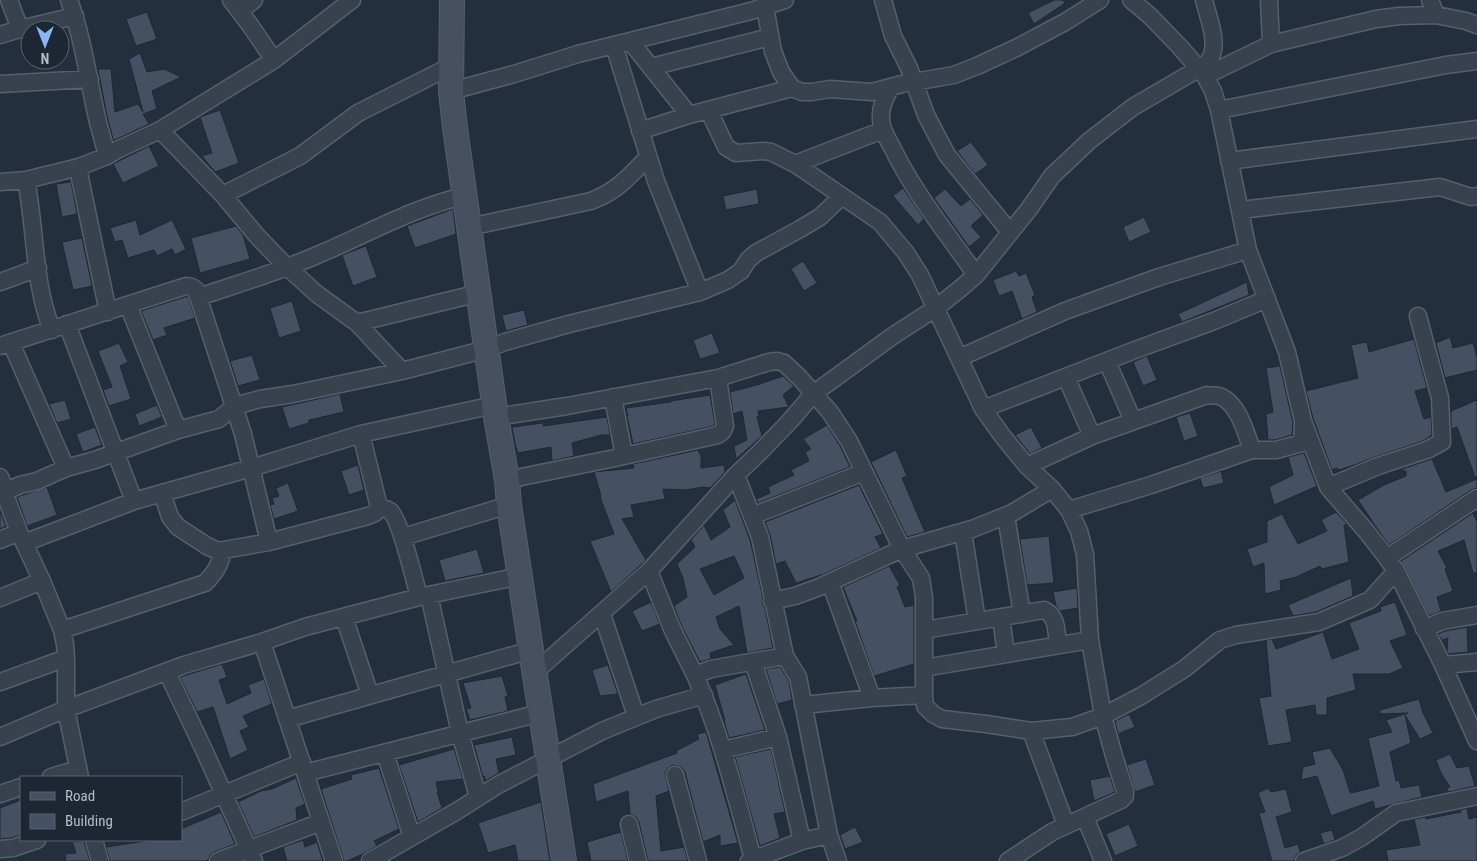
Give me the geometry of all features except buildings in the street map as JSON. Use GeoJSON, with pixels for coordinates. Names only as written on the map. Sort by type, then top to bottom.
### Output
{"type":"FeatureCollection","features":[{"type":"Feature","properties":{"kind":"street"},"geometry":{"type":"LineString","coordinates":[[0,35],[20,28],[9,0]]}},
{"type":"Feature","properties":{"kind":"street"},"geometry":{"type":"LineString","coordinates":[[69,0],[75,16],[107,156]]}},
{"type":"Feature","properties":{"kind":"street"},"geometry":{"type":"LineString","coordinates":[[254,0],[235,6],[274,60]]}},
{"type":"Feature","properties":{"kind":"street"},"geometry":{"type":"LineString","coordinates":[[0,182],[26,180],[79,166],[107,156],[160,130],[274,60],[352,0]]}},
{"type":"Feature","properties":{"kind":"street"},"geometry":{"type":"LineString","coordinates":[[452,0],[451,91],[455,128],[495,411],[564,861]]}},
{"type":"Feature","properties":{"kind":"street"},"geometry":{"type":"LineString","coordinates":[[451,91],[578,54],[765,7],[785,0]]}},
{"type":"Feature","properties":{"kind":"street"},"geometry":{"type":"LineString","coordinates":[[883,0],[893,36],[914,82],[926,115],[947,155],[1010,232]]}},
{"type":"Feature","properties":{"kind":"street"},"geometry":{"type":"LineString","coordinates":[[765,7],[773,51],[781,72],[792,88],[802,92],[830,89],[872,92],[954,75],[990,60],[1065,22],[1100,0]]}},
{"type":"Feature","properties":{"kind":"street"},"geometry":{"type":"LineString","coordinates":[[1131,0],[1174,40],[1202,72],[1213,92],[1219,110],[1248,250],[1287,352],[1303,421],[1328,487],[1391,564],[1443,665],[1477,742]]}},
{"type":"Feature","properties":{"kind":"street"},"geometry":{"type":"LineString","coordinates":[[1202,72],[1213,51],[1213,38],[1204,0]]}},
{"type":"Feature","properties":{"kind":"street"},"geometry":{"type":"LineString","coordinates":[[1269,0],[1271,44]]}},
{"type":"Feature","properties":{"kind":"street"},"geometry":{"type":"LineString","coordinates":[[534,673],[649,571],[813,394],[894,335],[936,308],[976,275],[1029,209],[1052,176],[1089,142],[1133,107],[1202,72],[1271,44],[1376,19],[1433,8],[1477,25]]}},
{"type":"Feature","properties":{"kind":"street"},"geometry":{"type":"LineString","coordinates":[[57,20],[75,16]]}},
{"type":"Feature","properties":{"kind":"street"},"geometry":{"type":"LineString","coordinates":[[651,67],[770,37]]}},
{"type":"Feature","properties":{"kind":"street"},"geometry":{"type":"LineString","coordinates":[[630,41],[690,115]]}},
{"type":"Feature","properties":{"kind":"street"},"geometry":{"type":"LineString","coordinates":[[614,46],[648,157],[700,292]]}},
{"type":"Feature","properties":{"kind":"street"},"geometry":{"type":"LineString","coordinates":[[1219,110],[1446,65],[1477,61]]}},
{"type":"Feature","properties":{"kind":"street"},"geometry":{"type":"LineString","coordinates":[[223,195],[300,156],[358,113],[451,66]]}},
{"type":"Feature","properties":{"kind":"street"},"geometry":{"type":"LineString","coordinates":[[0,84],[90,78]]}},
{"type":"Feature","properties":{"kind":"street"},"geometry":{"type":"LineString","coordinates":[[891,87],[881,111],[883,130],[903,170],[976,275]]}},
{"type":"Feature","properties":{"kind":"street"},"geometry":{"type":"LineString","coordinates":[[640,131],[690,115],[792,88]]}},
{"type":"Feature","properties":{"kind":"street"},"geometry":{"type":"LineString","coordinates":[[709,111],[726,147],[731,151],[736,153],[771,152],[795,164],[880,222],[906,253],[920,275],[983,409],[1004,438],[1069,510],[1079,531],[1085,554],[1090,640],[1103,716],[1125,796],[1121,800],[1052,832],[1008,861]]}},
{"type":"Feature","properties":{"kind":"street"},"geometry":{"type":"LineString","coordinates":[[1229,161],[1477,129]]}},
{"type":"Feature","properties":{"kind":"street"},"geometry":{"type":"LineString","coordinates":[[160,130],[223,195],[286,267],[317,294],[357,324],[402,371]]}},
{"type":"Feature","properties":{"kind":"street"},"geometry":{"type":"LineString","coordinates":[[795,164],[883,130]]}},
{"type":"Feature","properties":{"kind":"street"},"geometry":{"type":"LineString","coordinates":[[469,227],[591,201],[607,195],[648,157]]}},
{"type":"Feature","properties":{"kind":"street"},"geometry":{"type":"LineString","coordinates":[[79,166],[108,312]]}},
{"type":"Feature","properties":{"kind":"street"},"geometry":{"type":"LineString","coordinates":[[26,180],[46,311],[60,327],[117,452],[134,501]]}},
{"type":"Feature","properties":{"kind":"street"},"geometry":{"type":"LineString","coordinates":[[1240,210],[1440,187],[1471,197],[1477,196]]}},
{"type":"Feature","properties":{"kind":"street"},"geometry":{"type":"LineString","coordinates":[[199,297],[320,254],[442,201],[464,196]]}},
{"type":"Feature","properties":{"kind":"street"},"geometry":{"type":"LineString","coordinates":[[58,776],[79,773],[66,709],[65,644],[62,630],[42,580],[21,538],[2,487],[20,486],[37,481],[66,468],[95,460],[178,430],[219,419],[235,406],[260,399],[294,394],[402,371],[487,349],[504,342],[569,324],[700,292],[728,280],[741,271],[748,260],[756,253],[800,230],[820,216],[842,196]]}},
{"type":"Feature","properties":{"kind":"street"},"geometry":{"type":"LineString","coordinates":[[959,358],[1065,311],[1159,277],[1248,250]]}},
{"type":"Feature","properties":{"kind":"street"},"geometry":{"type":"LineString","coordinates":[[0,282],[38,268]]}},
{"type":"Feature","properties":{"kind":"street"},"geometry":{"type":"LineString","coordinates":[[66,468],[5,344],[186,286],[192,287],[196,290],[199,297],[235,406],[269,542]]}},
{"type":"Feature","properties":{"kind":"street"},"geometry":{"type":"LineString","coordinates":[[357,324],[479,293]]}},
{"type":"Feature","properties":{"kind":"street"},"geometry":{"type":"LineString","coordinates":[[983,409],[1267,299]]}},
{"type":"Feature","properties":{"kind":"street"},"geometry":{"type":"LineString","coordinates":[[128,305],[178,430]]}},
{"type":"Feature","properties":{"kind":"street"},"geometry":{"type":"LineString","coordinates":[[1328,487],[1378,466],[1427,450],[1442,442],[1440,398],[1418,316]]}},
{"type":"Feature","properties":{"kind":"street"},"geometry":{"type":"LineString","coordinates":[[0,540],[21,538],[134,501],[361,434],[495,411],[613,397],[718,378],[777,361],[784,363],[799,377],[830,412],[849,441],[902,550],[921,578],[924,597],[925,706],[942,719],[1031,731],[1072,727],[1103,716],[1184,670],[1220,640],[1236,635],[1319,622],[1370,600],[1391,564],[1477,498]]}},
{"type":"Feature","properties":{"kind":"street"},"geometry":{"type":"LineString","coordinates":[[1107,361],[1133,421]]}},
{"type":"Feature","properties":{"kind":"street"},"geometry":{"type":"LineString","coordinates":[[1066,377],[1092,436]]}},
{"type":"Feature","properties":{"kind":"street"},"geometry":{"type":"LineString","coordinates":[[507,480],[718,435],[722,432],[724,426],[718,378]]}},
{"type":"Feature","properties":{"kind":"street"},"geometry":{"type":"LineString","coordinates":[[1028,466],[1092,436],[1207,395],[1219,396],[1229,402],[1241,420],[1252,450]]}},
{"type":"Feature","properties":{"kind":"street"},"geometry":{"type":"LineString","coordinates":[[613,397],[624,456]]}},
{"type":"Feature","properties":{"kind":"street"},"geometry":{"type":"LineString","coordinates":[[1069,510],[1151,485],[1252,450],[1276,450],[1302,442],[1303,421]]}},
{"type":"Feature","properties":{"kind":"street"},"geometry":{"type":"LineString","coordinates":[[361,434],[379,507]]}},
{"type":"Feature","properties":{"kind":"street"},"geometry":{"type":"LineString","coordinates":[[752,516],[864,472]]}},
{"type":"Feature","properties":{"kind":"street"},"geometry":{"type":"LineString","coordinates":[[736,475],[752,516],[765,558],[772,601],[785,656],[798,677],[829,835],[838,861]]}},
{"type":"Feature","properties":{"kind":"street"},"geometry":{"type":"LineString","coordinates":[[772,601],[795,596],[902,550],[963,532],[1006,516],[1052,489]]}},
{"type":"Feature","properties":{"kind":"street"},"geometry":{"type":"LineString","coordinates":[[162,493],[170,517],[178,527],[218,551],[269,542],[368,516],[379,507]]}},
{"type":"Feature","properties":{"kind":"street"},"geometry":{"type":"LineString","coordinates":[[402,536],[509,505]]}},
{"type":"Feature","properties":{"kind":"street"},"geometry":{"type":"LineString","coordinates":[[379,507],[389,510],[394,514],[424,596],[447,673],[460,734],[478,797]]}},
{"type":"Feature","properties":{"kind":"street"},"geometry":{"type":"LineString","coordinates":[[1006,516],[1022,614]]}},
{"type":"Feature","properties":{"kind":"street"},"geometry":{"type":"LineString","coordinates":[[963,532],[977,621]]}},
{"type":"Feature","properties":{"kind":"street"},"geometry":{"type":"LineString","coordinates":[[62,630],[205,583],[214,574],[220,563],[223,551]]}},
{"type":"Feature","properties":{"kind":"street"},"geometry":{"type":"LineString","coordinates":[[649,571],[673,631],[704,694],[723,750],[751,860],[802,841],[829,835]]}},
{"type":"Feature","properties":{"kind":"street"},"geometry":{"type":"LineString","coordinates":[[0,737],[66,709],[167,672],[305,627],[424,596],[520,576]]}},
{"type":"Feature","properties":{"kind":"street"},"geometry":{"type":"LineString","coordinates":[[0,598],[42,580]]}},
{"type":"Feature","properties":{"kind":"street"},"geometry":{"type":"LineString","coordinates":[[830,582],[872,698]]}},
{"type":"Feature","properties":{"kind":"street"},"geometry":{"type":"LineString","coordinates":[[924,630],[1044,610],[1054,618],[1058,646]]}},
{"type":"Feature","properties":{"kind":"street"},"geometry":{"type":"LineString","coordinates":[[602,614],[636,716]]}},
{"type":"Feature","properties":{"kind":"street"},"geometry":{"type":"LineString","coordinates":[[1424,628],[1442,622],[1477,615]]}},
{"type":"Feature","properties":{"kind":"street"},"geometry":{"type":"LineString","coordinates":[[344,617],[370,695]]}},
{"type":"Feature","properties":{"kind":"street"},"geometry":{"type":"LineString","coordinates":[[1001,617],[1006,654]]}},
{"type":"Feature","properties":{"kind":"street"},"geometry":{"type":"LineString","coordinates":[[924,668],[1090,640]]}},
{"type":"Feature","properties":{"kind":"street"},"geometry":{"type":"LineString","coordinates":[[262,642],[334,861]]}},
{"type":"Feature","properties":{"kind":"street"},"geometry":{"type":"LineString","coordinates":[[287,718],[531,650]]}},
{"type":"Feature","properties":{"kind":"street"},"geometry":{"type":"LineString","coordinates":[[695,674],[785,656]]}},
{"type":"Feature","properties":{"kind":"street"},"geometry":{"type":"LineString","coordinates":[[0,682],[66,658]]}},
{"type":"Feature","properties":{"kind":"street"},"geometry":{"type":"LineString","coordinates":[[753,662],[778,737],[802,841]]}},
{"type":"Feature","properties":{"kind":"street"},"geometry":{"type":"LineString","coordinates":[[1443,665],[1477,662]]}},
{"type":"Feature","properties":{"kind":"street"},"geometry":{"type":"LineString","coordinates":[[167,672],[251,855]]}},
{"type":"Feature","properties":{"kind":"street"},"geometry":{"type":"LineString","coordinates":[[370,861],[498,784],[602,731],[636,716],[704,694]]}},
{"type":"Feature","properties":{"kind":"street"},"geometry":{"type":"LineString","coordinates":[[803,705],[924,695]]}},
{"type":"Feature","properties":{"kind":"street"},"geometry":{"type":"LineString","coordinates":[[1461,708],[1477,704]]}},
{"type":"Feature","properties":{"kind":"street"},"geometry":{"type":"LineString","coordinates":[[182,812],[224,795],[304,768],[385,753],[540,713]]}},
{"type":"Feature","properties":{"kind":"street"},"geometry":{"type":"LineString","coordinates":[[1031,731],[1066,825]]}},
{"type":"Feature","properties":{"kind":"street"},"geometry":{"type":"LineString","coordinates":[[723,750],[778,737]]}},
{"type":"Feature","properties":{"kind":"street"},"geometry":{"type":"LineString","coordinates":[[385,753],[412,837]]}},
{"type":"Feature","properties":{"kind":"street"},"geometry":{"type":"LineString","coordinates":[[675,775],[698,861]]}},
{"type":"Feature","properties":{"kind":"street"},"geometry":{"type":"LineString","coordinates":[[0,794],[20,787]]}},
{"type":"Feature","properties":{"kind":"street"},"geometry":{"type":"LineString","coordinates":[[1304,861],[1342,848],[1362,837],[1396,813],[1477,796]]}},
{"type":"Feature","properties":{"kind":"street"},"geometry":{"type":"LineString","coordinates":[[1085,817],[1103,861]]}},
{"type":"Feature","properties":{"kind":"street"},"geometry":{"type":"LineString","coordinates":[[218,861],[251,855],[321,822]]}},
{"type":"Feature","properties":{"kind":"street"},"geometry":{"type":"LineString","coordinates":[[629,824],[638,861]]}},
{"type":"Feature","properties":{"kind":"street"},"geometry":{"type":"LineString","coordinates":[[10,853],[35,841]]}},
{"type":"Feature","properties":{"kind":"street"},"geometry":{"type":"LineString","coordinates":[[94,841],[100,861]]}}]}
